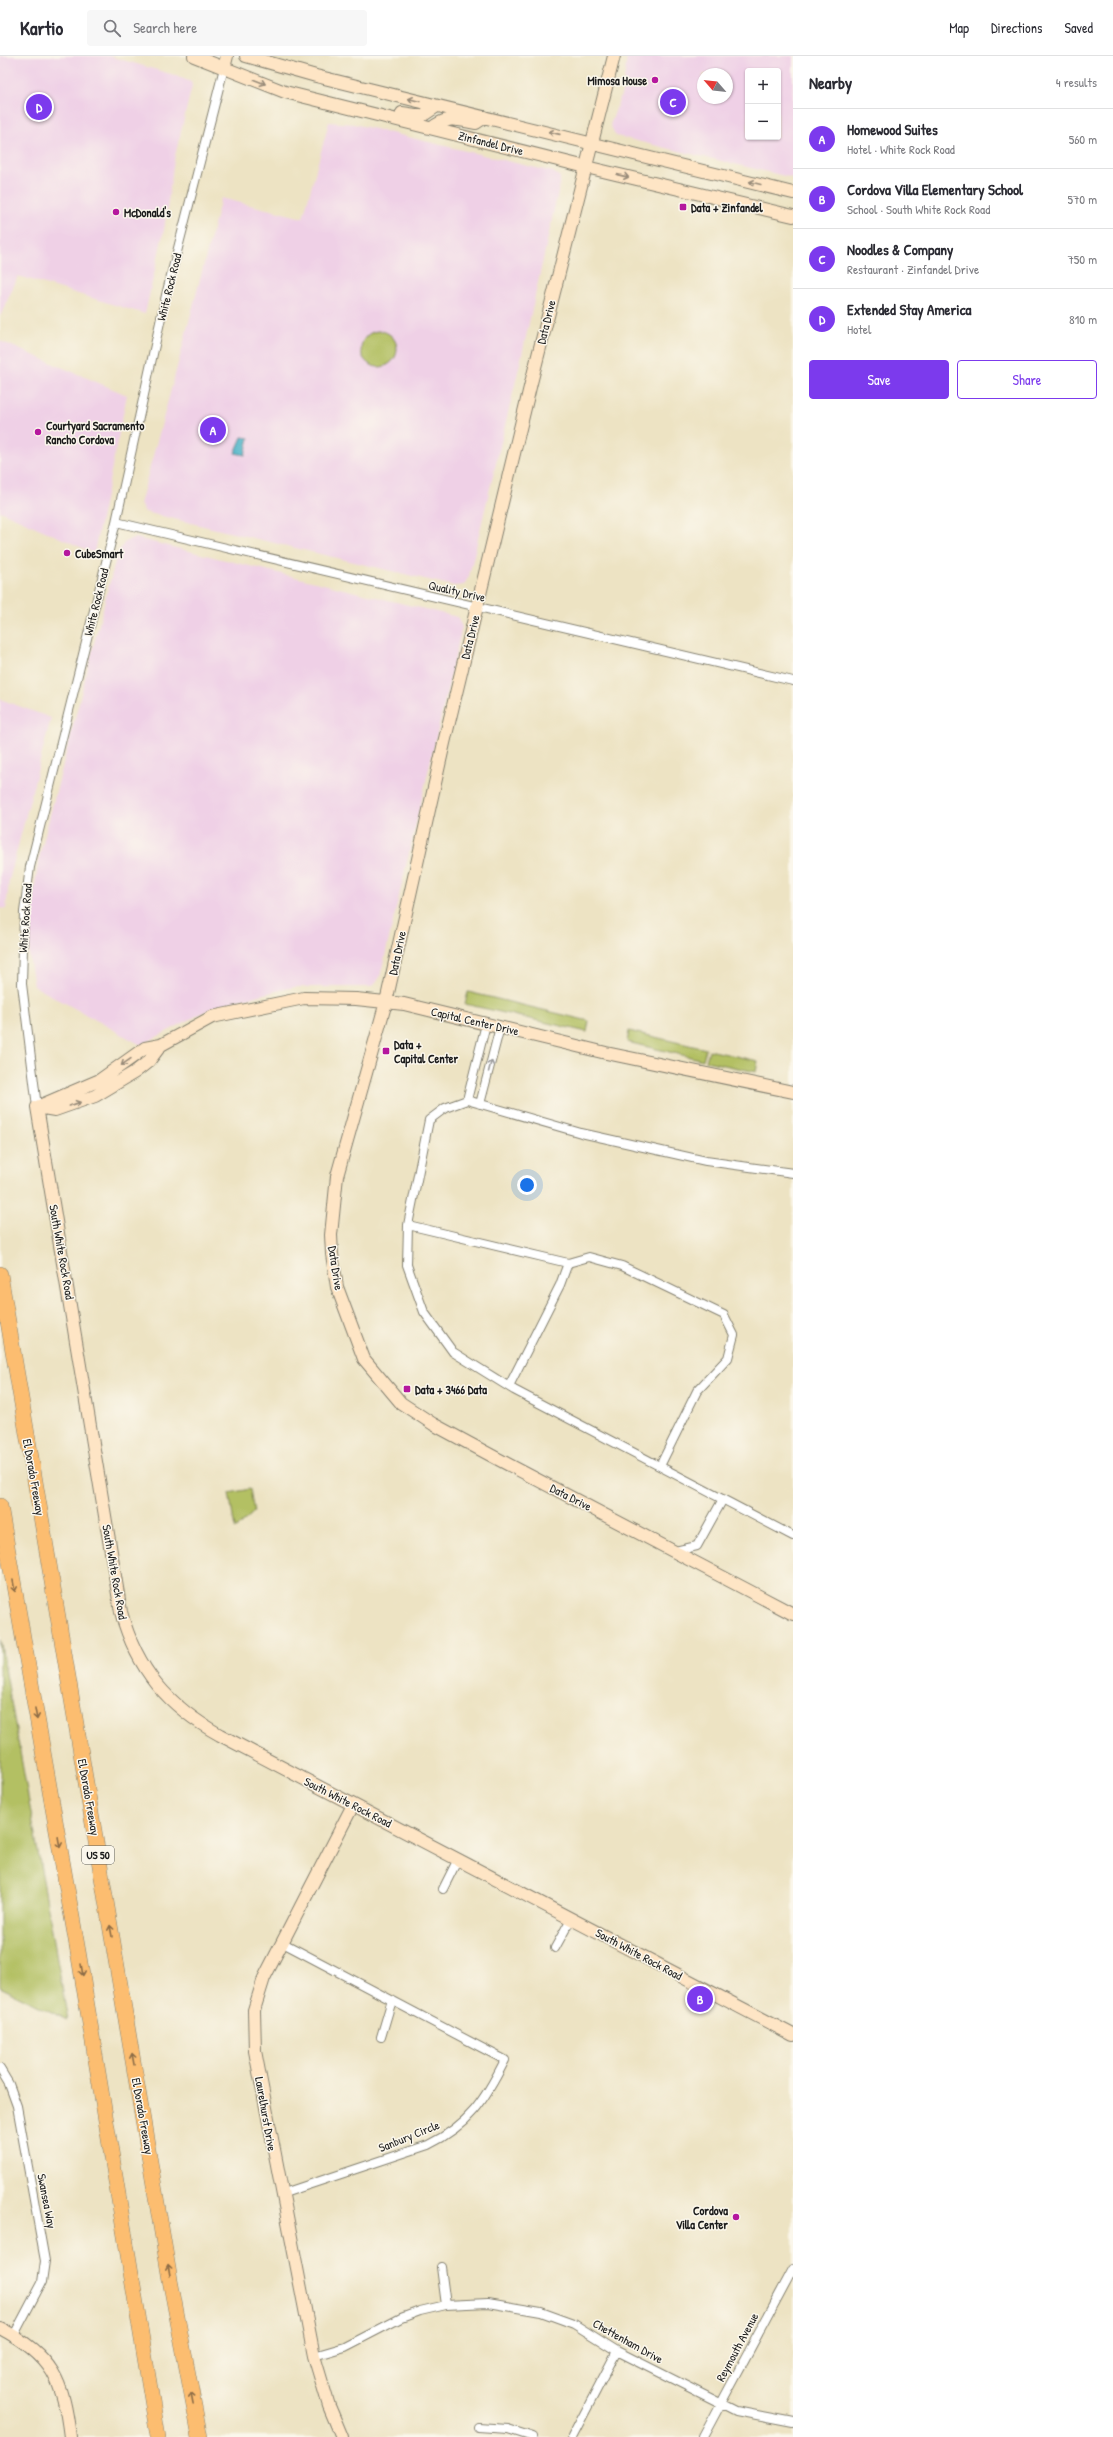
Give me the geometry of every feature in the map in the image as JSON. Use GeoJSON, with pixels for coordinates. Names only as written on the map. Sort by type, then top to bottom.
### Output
{"type":"FeatureCollection","features":[{"type":"Feature","properties":{"kind":"highway","name":"El Dorado Freeway"},"geometry":{"type":"LineString","coordinates":[[0,1274],[169,2272],[200,2437]]}},
{"type":"Feature","properties":{"kind":"highway"},"geometry":{"type":"LineString","coordinates":[[0,1506],[80,1957],[158,2437]]}},
{"type":"Feature","properties":{"kind":"highway"},"geometry":{"type":"LineString","coordinates":[[149,2437],[153,2408]]}},
{"type":"Feature","properties":{"kind":"street","name":"Zinfandel Drive"},"geometry":{"type":"LineString","coordinates":[[194,56],[285,92],[586,167],[793,216]]}},
{"type":"Feature","properties":{"kind":"street","name":"White Rock Road"},"geometry":{"type":"LineString","coordinates":[[37,1107],[22,984],[24,912],[28,882],[38,830],[116,522],[166,295],[227,56]]}},
{"type":"Feature","properties":{"kind":"street","name":"Zinfandel Drive"},"geometry":{"type":"LineString","coordinates":[[246,56],[437,106],[592,142],[793,193]]}},
{"type":"Feature","properties":{"kind":"street","name":"Data Drive"},"geometry":{"type":"LineString","coordinates":[[614,56],[530,383],[478,608],[444,743],[386,1002],[337,1176],[331,1234],[337,1287],[364,1359],[401,1403],[416,1414],[490,1455],[793,1614]]}},
{"type":"Feature","properties":{"kind":"street"},"geometry":{"type":"LineString","coordinates":[[319,100],[332,96],[422,116],[437,106]]}},
{"type":"Feature","properties":{"kind":"street"},"geometry":{"type":"LineString","coordinates":[[432,128],[442,120],[451,119],[476,124],[485,117]]}},
{"type":"Feature","properties":{"kind":"street","name":"Quality Drive"},"geometry":{"type":"LineString","coordinates":[[116,522],[793,681]]}},
{"type":"Feature","properties":{"kind":"street","name":"Capital Center Drive"},"geometry":{"type":"LineString","coordinates":[[37,1107],[100,1080],[145,1048],[161,1045],[212,1017],[280,1001],[304,998],[329,998],[386,1002],[500,1027],[606,1053],[793,1092]]}},
{"type":"Feature","properties":{"kind":"street"},"geometry":{"type":"LineString","coordinates":[[467,1100],[486,1024]]}},
{"type":"Feature","properties":{"kind":"street"},"geometry":{"type":"LineString","coordinates":[[480,1104],[500,1027]]}},
{"type":"Feature","properties":{"kind":"street"},"geometry":{"type":"LineString","coordinates":[[793,1173],[706,1161],[581,1133],[467,1100],[445,1108],[429,1120],[408,1225],[407,1265],[424,1312],[453,1352],[509,1386],[793,1536]]}},
{"type":"Feature","properties":{"kind":"street","name":"South White Rock Road"},"geometry":{"type":"LineString","coordinates":[[37,1107],[121,1612],[131,1642],[149,1675],[178,1708],[213,1732],[793,2035]]}},
{"type":"Feature","properties":{"kind":"street"},"geometry":{"type":"LineString","coordinates":[[408,1225],[568,1263],[589,1257],[622,1266],[724,1315],[734,1335],[728,1358],[697,1391],[660,1466]]}},
{"type":"Feature","properties":{"kind":"street"},"geometry":{"type":"LineString","coordinates":[[509,1386],[560,1285],[568,1263]]}},
{"type":"Feature","properties":{"kind":"street"},"geometry":{"type":"LineString","coordinates":[[675,1551],[697,1546],[723,1499]]}},
{"type":"Feature","properties":{"kind":"street","name":"Laurelhurst Drive"},"geometry":{"type":"LineString","coordinates":[[342,2437],[329,2406],[314,2356],[282,2194],[254,2038],[254,2010],[269,1967],[283,1943],[353,1805]]}},
{"type":"Feature","properties":{"kind":"street"},"geometry":{"type":"LineString","coordinates":[[442,1889],[458,1859]]}},
{"type":"Feature","properties":{"kind":"street"},"geometry":{"type":"LineString","coordinates":[[555,1948],[571,1918]]}},
{"type":"Feature","properties":{"kind":"street","name":"Sanbury Circle"},"geometry":{"type":"LineString","coordinates":[[282,2194],[438,2140],[466,2120],[488,2093],[505,2060],[283,1943]]}},
{"type":"Feature","properties":{"kind":"street"},"geometry":{"type":"LineString","coordinates":[[381,2037],[392,2000]]}},
{"type":"Feature","properties":{"kind":"street","name":"Swansea Way"},"geometry":{"type":"LineString","coordinates":[[0,2069],[9,2084],[17,2106],[45,2261],[42,2282],[14,2335]]}},
{"type":"Feature","properties":{"kind":"street"},"geometry":{"type":"LineString","coordinates":[[441,2267],[446,2305]]}},
{"type":"Feature","properties":{"kind":"street","name":"Reymouth Avenue"},"geometry":{"type":"LineString","coordinates":[[703,2437],[793,2269]]}},
{"type":"Feature","properties":{"kind":"street","name":"Chettenham Drive"},"geometry":{"type":"LineString","coordinates":[[314,2356],[345,2347],[400,2318],[446,2305],[488,2303],[541,2312],[574,2324],[617,2351],[736,2411],[793,2422]]}},
{"type":"Feature","properties":{"kind":"street"},"geometry":{"type":"LineString","coordinates":[[0,2328],[14,2335],[40,2355],[58,2382],[66,2404],[70,2437]]}},
{"type":"Feature","properties":{"kind":"street"},"geometry":{"type":"LineString","coordinates":[[572,2437],[617,2351]]}},
{"type":"Feature","properties":{"kind":"street"},"geometry":{"type":"LineString","coordinates":[[478,2427],[508,2429],[533,2437]]}},
{"type":"Feature","properties":{"kind":"shaded area"},"geometry":{"type":"Polygon","coordinates":[[[0,56],[109,56],[174,75],[191,82],[192,86],[174,160],[164,230],[145,314],[18,276],[0,317],[0,56]]]}},
{"type":"Feature","properties":{"kind":"shaded area"},"geometry":{"type":"Polygon","coordinates":[[[627,56],[793,56],[793,178],[616,136],[610,125],[623,90],[627,56]]]}},
{"type":"Feature","properties":{"kind":"shaded area"},"geometry":{"type":"Polygon","coordinates":[[[329,122],[354,124],[553,172],[560,177],[560,183],[521,359],[469,576],[464,585],[454,586],[145,512],[140,504],[221,198],[303,218],[329,122]]]}},
{"type":"Feature","properties":{"kind":"shaded area"},"geometry":{"type":"Polygon","coordinates":[[[0,341],[127,395],[94,553],[0,511],[0,341]]]}},
{"type":"Feature","properties":{"kind":"shaded area"},"geometry":{"type":"Polygon","coordinates":[[[136,538],[457,617],[462,627],[380,977],[376,983],[370,987],[294,987],[239,1000],[212,1008],[141,1045],[34,986],[29,955],[30,916],[39,858],[117,554],[124,543],[130,539],[136,538]]]}},
{"type":"Feature","properties":{"kind":"shaded area"},"geometry":{"type":"Polygon","coordinates":[[[0,699],[51,718],[9,881],[6,909],[0,908],[0,699]]]}},
{"type":"Feature","properties":{"kind":"green space"},"geometry":{"type":"Polygon","coordinates":[[[379,331],[389,334],[394,339],[397,349],[394,359],[389,364],[379,367],[369,364],[364,359],[361,349],[364,339],[369,334],[379,331]]]}},
{"type":"Feature","properties":{"kind":"green space"},"geometry":{"type":"Polygon","coordinates":[[[468,992],[589,1021],[587,1032],[465,1004],[468,992]]]}},
{"type":"Feature","properties":{"kind":"green space"},"geometry":{"type":"Polygon","coordinates":[[[629,1031],[706,1049],[703,1060],[627,1042],[629,1031]]]}},
{"type":"Feature","properties":{"kind":"green space"},"geometry":{"type":"Polygon","coordinates":[[[709,1050],[758,1061],[756,1072],[706,1061],[709,1050]]]}},
{"type":"Feature","properties":{"kind":"green space"},"geometry":{"type":"Polygon","coordinates":[[[250,1489],[254,1512],[235,1529],[229,1493],[250,1489]]]}},
{"type":"Feature","properties":{"kind":"green space"},"geometry":{"type":"Polygon","coordinates":[[[0,1640],[68,2020],[0,1987],[0,1640]]]}},
{"type":"Feature","properties":{"kind":"water"},"geometry":{"type":"Polygon","coordinates":[[[242,437],[249,438],[245,455],[235,453],[242,437]]]}},
{"type":"Feature","properties":{"kind":"place","name":"Mimosa House"},"geometry":{"type":"Point","coordinates":[655,80]}},
{"type":"Feature","properties":{"kind":"place","name":"Noodles & Company"},"geometry":{"type":"Point","coordinates":[673,102]}},
{"type":"Feature","properties":{"kind":"place","name":"Extended Stay America"},"geometry":{"type":"Point","coordinates":[39,107]}},
{"type":"Feature","properties":{"kind":"place","name":"Data + Zinfandel"},"geometry":{"type":"Point","coordinates":[683,207]}},
{"type":"Feature","properties":{"kind":"place","name":"McDonald's"},"geometry":{"type":"Point","coordinates":[116,212]}},
{"type":"Feature","properties":{"kind":"place","name":"Homewood Suites"},"geometry":{"type":"Point","coordinates":[213,430]}},
{"type":"Feature","properties":{"kind":"place","name":"Courtyard Sacramento Rancho Cordova"},"geometry":{"type":"Point","coordinates":[38,432]}},
{"type":"Feature","properties":{"kind":"place","name":"CubeSmart"},"geometry":{"type":"Point","coordinates":[67,553]}},
{"type":"Feature","properties":{"kind":"place","name":"Data + Capital Center"},"geometry":{"type":"Point","coordinates":[386,1051]}},
{"type":"Feature","properties":{"kind":"place","name":"Data + 3466 Data"},"geometry":{"type":"Point","coordinates":[407,1389]}},
{"type":"Feature","properties":{"kind":"place","name":"Cordova Villa Elementary School"},"geometry":{"type":"Point","coordinates":[700,1999]}},
{"type":"Feature","properties":{"kind":"place","name":"Cordova Villa Center"},"geometry":{"type":"Point","coordinates":[736,2217]}}]}
